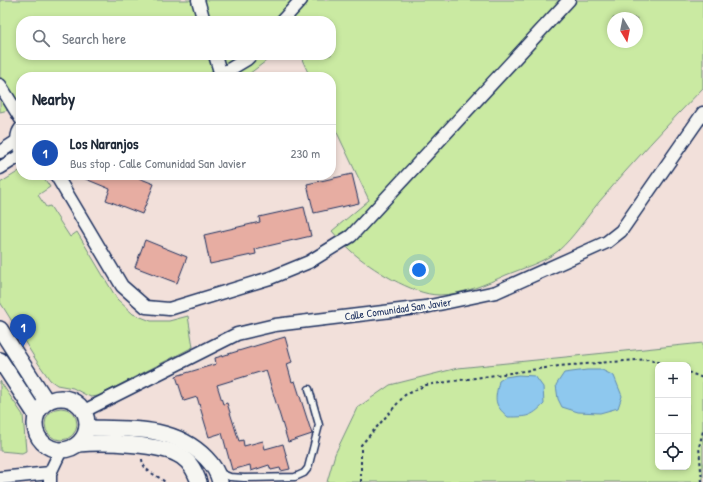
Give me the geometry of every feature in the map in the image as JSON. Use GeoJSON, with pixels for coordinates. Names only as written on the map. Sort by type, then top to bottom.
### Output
{"type":"FeatureCollection","features":[{"type":"Feature","properties":{"kind":"street"},"geometry":{"type":"LineString","coordinates":[[198,0],[203,16]]}},
{"type":"Feature","properties":{"kind":"street"},"geometry":{"type":"LineString","coordinates":[[287,16],[301,0]]}},
{"type":"Feature","properties":{"kind":"street"},"geometry":{"type":"LineString","coordinates":[[59,180],[122,286],[146,307],[169,309],[270,278],[309,262],[351,236],[569,0]]}},
{"type":"Feature","properties":{"kind":"street"},"geometry":{"type":"LineString","coordinates":[[216,60],[218,72]]}},
{"type":"Feature","properties":{"kind":"street"},"geometry":{"type":"LineString","coordinates":[[226,72],[245,60]]}},
{"type":"Feature","properties":{"kind":"street"},"geometry":{"type":"LineString","coordinates":[[0,85],[16,111]]}},
{"type":"Feature","properties":{"kind":"street","name":"Calle Comunidad San Javier"},"geometry":{"type":"LineString","coordinates":[[84,411],[237,334],[275,325],[425,307],[496,292],[592,249],[606,242],[621,231],[703,113]]}},
{"type":"Feature","properties":{"kind":"street"},"geometry":{"type":"LineString","coordinates":[[0,152],[16,146]]}},
{"type":"Feature","properties":{"kind":"street"},"geometry":{"type":"LineString","coordinates":[[0,168],[16,158]]}},
{"type":"Feature","properties":{"kind":"street"},"geometry":{"type":"LineString","coordinates":[[0,329],[47,402]]}},
{"type":"Feature","properties":{"kind":"street"},"geometry":{"type":"LineString","coordinates":[[0,360],[36,415]]}},
{"type":"Feature","properties":{"kind":"street"},"geometry":{"type":"LineString","coordinates":[[78,444],[84,437],[87,428],[87,419],[84,411],[77,403],[67,398],[56,398],[47,402],[40,408],[36,415],[36,431],[45,445],[61,450],[78,444],[94,442],[166,449],[182,457],[190,464],[199,482]]}},
{"type":"Feature","properties":{"kind":"street"},"geometry":{"type":"LineString","coordinates":[[87,428],[152,430],[168,435],[186,442],[199,451],[210,462],[218,477]]}},
{"type":"Feature","properties":{"kind":"street"},"geometry":{"type":"LineString","coordinates":[[0,478],[50,477],[61,450]]}},
{"type":"Feature","properties":{"kind":"lane"},"geometry":{"type":"LineString","coordinates":[[218,477],[295,477],[304,473],[308,468],[320,425],[309,388]]}},
{"type":"Feature","properties":{"kind":"path"},"geometry":{"type":"LineString","coordinates":[[361,482],[361,444],[405,395],[426,384],[560,366],[650,359],[659,362]]}},
{"type":"Feature","properties":{"kind":"path"},"geometry":{"type":"LineString","coordinates":[[691,373],[703,378]]}},
{"type":"Feature","properties":{"kind":"path"},"geometry":{"type":"LineString","coordinates":[[702,482],[699,447],[703,431]]}},
{"type":"Feature","properties":{"kind":"path"},"geometry":{"type":"LineString","coordinates":[[141,446],[142,462],[144,467],[147,471],[161,478],[165,482]]}},
{"type":"Feature","properties":{"kind":"green space"},"geometry":{"type":"Polygon","coordinates":[[[0,0],[703,0],[703,88],[624,173],[564,246],[558,251],[547,258],[482,285],[448,295],[429,294],[417,291],[392,279],[359,258],[332,231],[369,200],[336,131],[336,72],[308,72],[302,60],[336,60],[336,16],[16,16],[16,60],[267,60],[252,72],[16,72],[16,108],[0,112],[0,0]]]}},
{"type":"Feature","properties":{"kind":"green space"},"geometry":{"type":"Polygon","coordinates":[[[16,173],[16,180],[45,180],[50,187],[38,195],[46,207],[50,206],[70,237],[77,232],[117,299],[133,314],[151,321],[169,321],[188,316],[193,347],[98,396],[91,397],[73,388],[57,385],[50,380],[0,302],[0,183],[16,173]]]}},
{"type":"Feature","properties":{"kind":"green space"},"geometry":{"type":"Polygon","coordinates":[[[703,343],[703,482],[327,482],[335,454],[357,408],[390,385],[458,368],[703,343]]]}},
{"type":"Feature","properties":{"kind":"green space"},"geometry":{"type":"Polygon","coordinates":[[[0,381],[23,415],[26,451],[22,453],[0,451],[0,381]]]}},
{"type":"Feature","properties":{"kind":"green space"},"geometry":{"type":"Polygon","coordinates":[[[58,408],[64,408],[74,415],[77,424],[76,430],[70,437],[64,440],[58,440],[48,433],[45,427],[45,421],[52,411],[58,408]]]}},
{"type":"Feature","properties":{"kind":"water"},"geometry":{"type":"Polygon","coordinates":[[[602,370],[614,376],[622,396],[618,408],[600,413],[578,412],[562,407],[558,399],[556,385],[564,373],[602,370]]]}},
{"type":"Feature","properties":{"kind":"water"},"geometry":{"type":"Polygon","coordinates":[[[518,375],[535,376],[543,387],[544,404],[532,414],[520,417],[508,417],[500,409],[496,401],[499,381],[505,377],[518,375]]]}},
{"type":"Feature","properties":{"kind":"building"},"geometry":{"type":"Polygon","coordinates":[[[352,174],[359,203],[314,213],[307,184],[325,180],[336,180],[336,178],[352,174]]]}},
{"type":"Feature","properties":{"kind":"building"},"geometry":{"type":"Polygon","coordinates":[[[88,180],[144,180],[154,184],[142,214],[106,200],[110,189],[88,180]]]}},
{"type":"Feature","properties":{"kind":"building"},"geometry":{"type":"Polygon","coordinates":[[[304,207],[311,236],[255,249],[256,254],[210,264],[204,235],[260,222],[259,217],[304,207]]]}},
{"type":"Feature","properties":{"kind":"building"},"geometry":{"type":"Polygon","coordinates":[[[145,240],[187,257],[177,283],[135,267],[145,240]]]}},
{"type":"Feature","properties":{"kind":"building"},"geometry":{"type":"Polygon","coordinates":[[[285,337],[292,362],[287,364],[292,382],[295,381],[312,434],[288,442],[266,370],[217,385],[223,404],[227,403],[239,441],[243,440],[244,446],[263,441],[265,449],[283,444],[290,469],[281,471],[280,468],[271,470],[269,465],[251,471],[250,465],[232,470],[222,433],[209,437],[197,397],[184,401],[176,376],[216,364],[215,358],[285,337]]]}},
{"type":"Feature","properties":{"kind":"place","name":"Los Naranjos"},"geometry":{"type":"Point","coordinates":[23,347]}}]}
